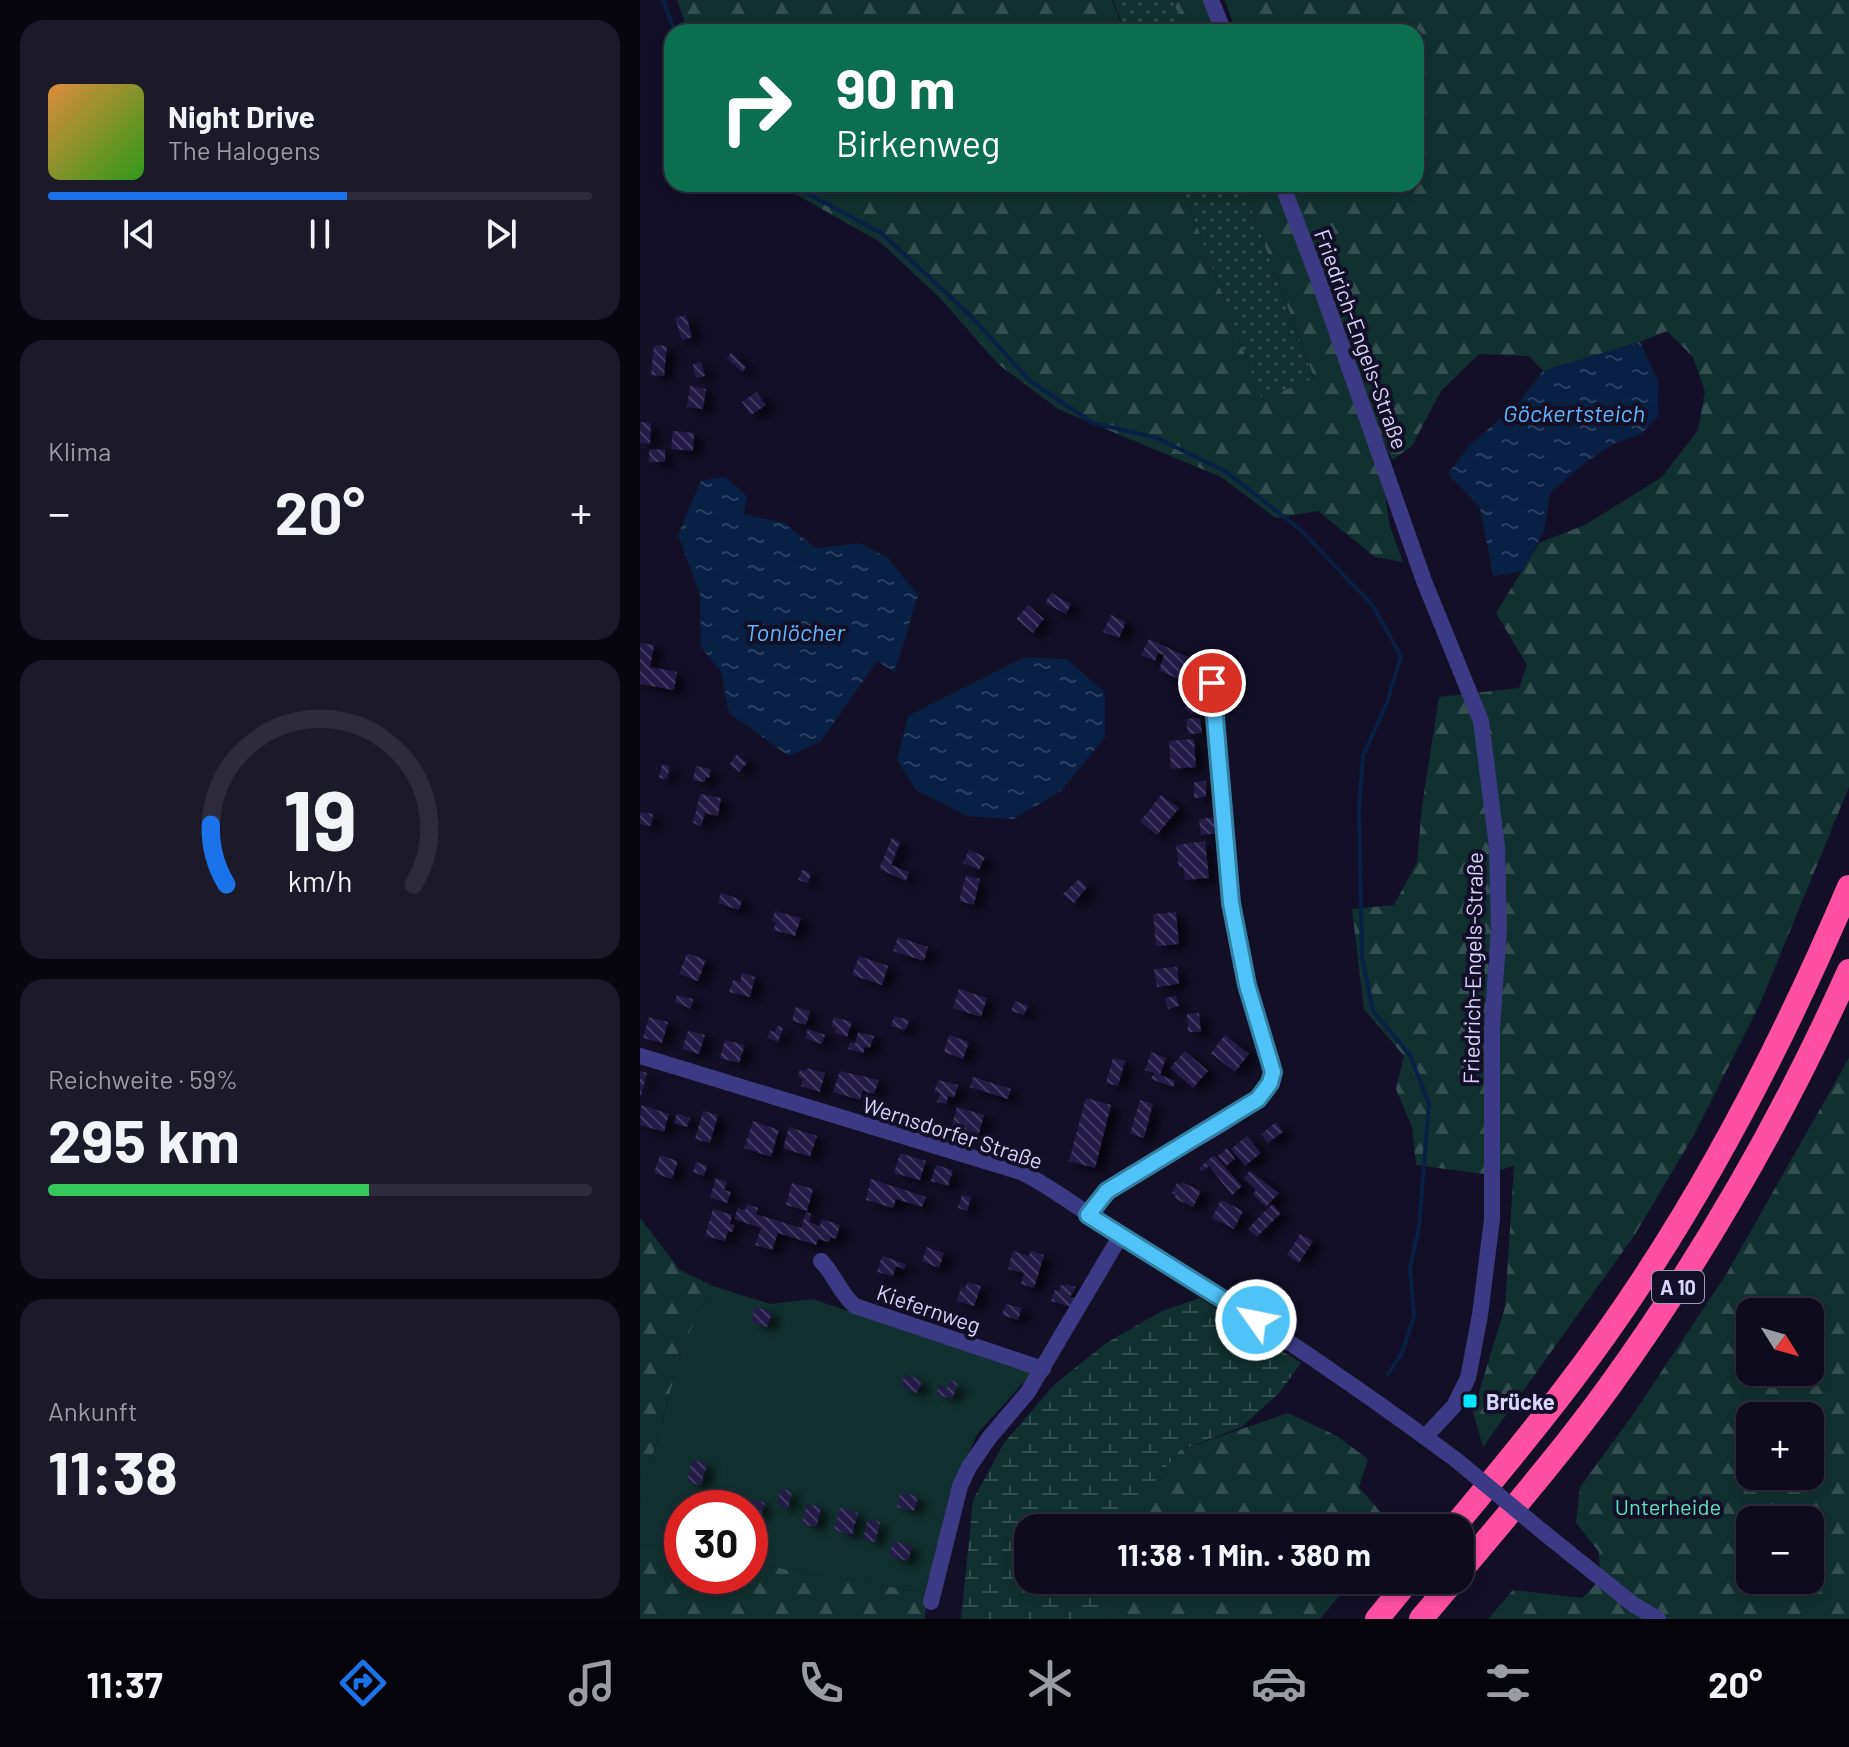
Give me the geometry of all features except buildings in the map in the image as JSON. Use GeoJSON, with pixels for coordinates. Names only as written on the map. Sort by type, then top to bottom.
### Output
{"type":"FeatureCollection","features":[{"type":"Feature","properties":{"kind":"highway","name":"A 10"},"geometry":{"type":"LineString","coordinates":[[1464,1514],[1570,1382],[1669,1239],[1773,1055],[1849,887]]}},
{"type":"Feature","properties":{"kind":"highway","name":"A 10"},"geometry":{"type":"LineString","coordinates":[[1474,1555],[1561,1451],[1663,1311],[1745,1178],[1796,1083],[1849,971]]}},
{"type":"Feature","properties":{"kind":"highway"},"geometry":{"type":"LineString","coordinates":[[1377,1619],[1398,1594]]}},
{"type":"Feature","properties":{"kind":"highway"},"geometry":{"type":"LineString","coordinates":[[1421,1619],[1442,1594]]}},
{"type":"Feature","properties":{"kind":"street"},"geometry":{"type":"LineString","coordinates":[[1211,0],[1221,24]]}},
{"type":"Feature","properties":{"kind":"street","name":"Friedrich-Engels-Straße"},"geometry":{"type":"LineString","coordinates":[[1285,192],[1424,581],[1481,721],[1497,847],[1499,929],[1492,1028],[1492,1219],[1480,1315],[1468,1378],[1454,1406],[1425,1437]]}},
{"type":"Feature","properties":{"kind":"street"},"geometry":{"type":"LineString","coordinates":[[1088,1215],[1107,1191],[1258,1099],[1270,1083],[1273,1072],[1247,985],[1231,903],[1212,683]]}},
{"type":"Feature","properties":{"kind":"street","name":"Wernsdorfer Straße"},"geometry":{"type":"LineString","coordinates":[[640,1056],[1039,1180],[1088,1215],[1277,1333],[1425,1437],[1634,1605],[1658,1619]]}},
{"type":"Feature","properties":{"kind":"street"},"geometry":{"type":"LineString","coordinates":[[931,1602],[960,1486],[969,1467],[1043,1369],[1121,1235]]}},
{"type":"Feature","properties":{"kind":"street","name":"Kiefernweg"},"geometry":{"type":"LineString","coordinates":[[821,1261],[845,1298],[855,1306],[1043,1369]]}},
{"type":"Feature","properties":{"kind":"green space"},"geometry":{"type":"Polygon","coordinates":[[[677,0],[1112,0],[1121,24],[684,24],[677,0]]]}},
{"type":"Feature","properties":{"kind":"green space"},"geometry":{"type":"Polygon","coordinates":[[[1113,0],[1173,0],[1182,24],[1122,24],[1113,0]]]}},
{"type":"Feature","properties":{"kind":"green space"},"geometry":{"type":"Polygon","coordinates":[[[1173,0],[1209,0],[1218,24],[1182,24],[1173,0]]]}},
{"type":"Feature","properties":{"kind":"green space"},"geometry":{"type":"Polygon","coordinates":[[[1225,0],[1849,0],[1849,787],[1760,1004],[1694,1135],[1634,1236],[1483,1447],[1473,1412],[1505,1307],[1514,1166],[1485,1174],[1416,1165],[1412,1127],[1396,1089],[1404,1056],[1364,1009],[1352,909],[1394,905],[1417,862],[1422,806],[1439,697],[1519,688],[1527,665],[1496,613],[1539,543],[1585,525],[1662,477],[1698,430],[1705,392],[1693,357],[1667,331],[1543,371],[1529,356],[1479,354],[1441,391],[1412,446],[1392,460],[1339,339],[1291,192],[1424,192],[1424,24],[1233,24],[1225,0]]]}},
{"type":"Feature","properties":{"kind":"green space"},"geometry":{"type":"Polygon","coordinates":[[[792,192],[1184,192],[1262,400],[1314,378],[1245,192],[1280,192],[1381,467],[1390,527],[1403,562],[1375,557],[1318,511],[1276,518],[1221,477],[1058,409],[998,364],[940,298],[880,242],[792,192]]]}},
{"type":"Feature","properties":{"kind":"green space"},"geometry":{"type":"Polygon","coordinates":[[[1184,192],[1245,192],[1314,379],[1262,400],[1184,192]]]}},
{"type":"Feature","properties":{"kind":"green space","name":"Unterheide"},"geometry":{"type":"Polygon","coordinates":[[[1849,1058],[1849,1619],[1488,1619],[1513,1590],[1582,1598],[1600,1580],[1599,1552],[1576,1523],[1580,1487],[1634,1413],[1727,1273],[1849,1058]]]}},
{"type":"Feature","properties":{"kind":"green space"},"geometry":{"type":"Polygon","coordinates":[[[640,1218],[680,1270],[713,1286],[684,1343],[640,1501],[640,1218]]]}},
{"type":"Feature","properties":{"kind":"green space"},"geometry":{"type":"Polygon","coordinates":[[[713,1286],[770,1304],[812,1299],[1033,1372],[978,1433],[949,1495],[927,1593],[768,1566],[768,1490],[664,1490],[664,1548],[640,1544],[640,1501],[684,1343],[713,1286]]]}},
{"type":"Feature","properties":{"kind":"green space"},"geometry":{"type":"Polygon","coordinates":[[[1200,1298],[1301,1363],[1280,1392],[1242,1427],[1180,1450],[1141,1498],[1135,1514],[1014,1514],[1014,1594],[1111,1594],[1107,1619],[961,1619],[973,1500],[1004,1443],[1054,1385],[1106,1343],[1162,1311],[1200,1298]]]}},
{"type":"Feature","properties":{"kind":"green space"},"geometry":{"type":"Polygon","coordinates":[[[1288,1413],[1337,1436],[1368,1459],[1359,1487],[1382,1514],[1135,1514],[1141,1498],[1180,1450],[1288,1413]]]}},
{"type":"Feature","properties":{"kind":"green space"},"geometry":{"type":"Polygon","coordinates":[[[640,1544],[664,1548],[664,1594],[768,1594],[768,1566],[927,1593],[925,1619],[640,1619],[640,1544]]]}},
{"type":"Feature","properties":{"kind":"green space"},"geometry":{"type":"Polygon","coordinates":[[[1111,1594],[1341,1594],[1320,1619],[1107,1619],[1111,1594]]]}},
{"type":"Feature","properties":{"kind":"water","name":"Göckertsteich"},"geometry":{"type":"Polygon","coordinates":[[[1640,342],[1658,380],[1658,416],[1641,434],[1615,443],[1586,462],[1550,493],[1544,531],[1522,572],[1493,576],[1480,508],[1448,474],[1469,446],[1519,402],[1543,371],[1640,342]]]}},
{"type":"Feature","properties":{"kind":"water","name":"Tonlöcher"},"geometry":{"type":"Polygon","coordinates":[[[725,477],[747,496],[744,514],[784,523],[816,548],[859,543],[887,557],[918,595],[895,672],[877,661],[821,741],[789,756],[729,713],[721,672],[701,647],[700,595],[678,535],[701,481],[725,477]]]}},
{"type":"Feature","properties":{"kind":"water"},"geometry":{"type":"Polygon","coordinates":[[[1025,657],[1067,659],[1105,693],[1105,737],[1061,791],[1014,819],[966,816],[916,790],[897,760],[908,716],[1025,657]]]}},
{"type":"Feature","properties":{"kind":"waterway"},"geometry":{"type":"LineString","coordinates":[[663,0],[672,24]]}},
{"type":"Feature","properties":{"kind":"waterway"},"geometry":{"type":"LineString","coordinates":[[805,192],[881,233],[970,315],[1030,381],[1093,423],[1157,438],[1225,471],[1302,531],[1373,606],[1401,656],[1387,703],[1363,756],[1359,808],[1362,957],[1373,1011],[1410,1055],[1429,1104],[1419,1227],[1410,1267],[1414,1316],[1402,1353],[1388,1374]]}},
{"type":"Feature","properties":{"kind":"place","name":"Brücke"},"geometry":{"type":"Point","coordinates":[1470,1401]}},
{"type":"Feature","properties":{"kind":"route"},"geometry":{"type":"LineString","coordinates":[[1212,683],[1231,903],[1247,985],[1273,1072],[1270,1083],[1258,1099],[1107,1191],[1088,1215],[1256,1320]]}}]}
